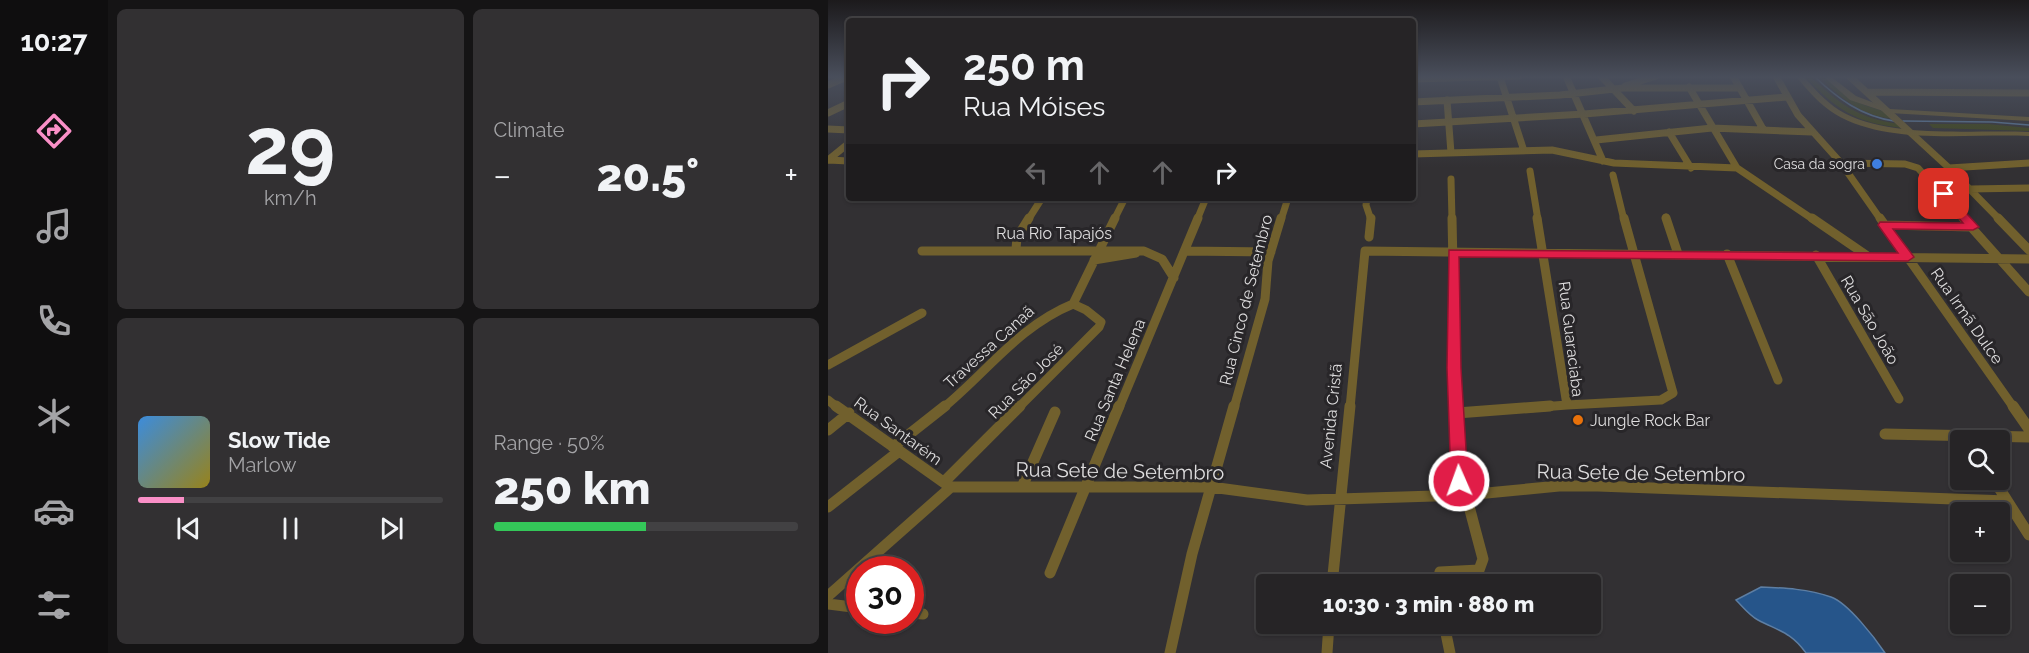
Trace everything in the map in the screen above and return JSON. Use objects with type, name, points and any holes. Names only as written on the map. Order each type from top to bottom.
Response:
[{"type":"street","points":[[828,113],[842,106]]},
{"type":"street","points":[[1448,106],[1451,153]]},
{"type":"street","points":[[1511,106],[1524,151]]},
{"type":"street","points":[[1581,106],[1603,161]]},
{"type":"street","points":[[1630,106],[1634,111]]},
{"type":"street","points":[[1416,123],[1684,106]]},
{"type":"street","points":[[1701,106],[1737,168],[1867,256]]},
{"type":"street","points":[[1751,106],[1763,129]]},
{"type":"street","name":"Rua Irmã Dulce","points":[[1794,106],[1812,132],[1841,163],[2029,429]]},
{"type":"street","points":[[1830,106],[1842,115],[1864,124],[1908,129],[2029,134]]},
{"type":"street","points":[[1875,106],[1892,113],[2029,119]]},
{"type":"street","points":[[1884,106],[1949,168],[2029,250]]},
{"type":"street","points":[[1596,140],[1712,128],[1812,132]]},
{"type":"street","points":[[828,129],[846,130]]},
{"type":"street","points":[[1669,132],[1691,168]]},
{"type":"street","points":[[828,160],[846,145]]},
{"type":"street","points":[[1416,154],[1558,151],[1603,161],[1691,168],[1737,168]]},
{"type":"street","points":[[828,160],[846,160]]},
{"type":"street","points":[[1841,163],[1914,166],[1921,170],[2029,292]]},
{"type":"street","points":[[1949,168],[2029,163]]},
{"type":"street","name":"Rua Guaraciaba","points":[[1457,413],[1567,405],[1530,171]]},
{"type":"street","points":[[1567,405],[1661,400],[1673,393],[1613,175]]},
{"type":"street","points":[[1440,574],[1440,572],[1479,570],[1483,559],[1463,495],[1457,413],[1451,179]]},
{"type":"street","points":[[1970,189],[2029,188]]},
{"type":"street","points":[[1016,249],[1017,237],[1040,201]]},
{"type":"street","points":[[1073,304],[1123,201]]},
{"type":"street","name":"Rua Santa Helena","points":[[1050,573],[1205,201]]},
{"type":"street","name":"Rua Cinco de Setembro","points":[[1170,653],[1192,554],[1265,299],[1265,283],[1271,252],[1287,201]]},
{"type":"street","points":[[1367,201],[1371,217],[1369,237]]},
{"type":"street","points":[[1666,217],[1678,254]]},
{"type":"street","points":[[1884,225],[1973,227]]},
{"type":"street","points":[[1094,260],[1124,256],[1144,250],[1162,259],[1174,278]]},
{"type":"street","name":"Rua Rio Tapajós","points":[[922,251],[1144,250]]},
{"type":"street","points":[[1185,251],[1271,252]]},
{"type":"street","name":"Avenida Cristã","points":[[1333,574],[1365,251],[1453,253]]},
{"type":"street","points":[[1453,253],[1544,252],[2029,259]]},
{"type":"street","points":[[1727,254],[1778,380]]},
{"type":"street","name":"Rua São João","points":[[1816,255],[1899,399]]},
{"type":"street","name":"Travessa Canaã","points":[[895,449],[948,405],[1033,324],[1052,312],[1073,304]]},
{"type":"street","name":"Rua São José","points":[[947,484],[1100,327],[1101,322],[1097,317],[1073,304]]},
{"type":"street","points":[[828,365],[922,313]]},
{"type":"street","name":"Rua Santarém","points":[[828,400],[947,484]]},
{"type":"street","points":[[1022,487],[1055,412]]},
{"type":"street","points":[[828,430],[849,413]]},
{"type":"street","points":[[1885,434],[1950,437]]},
{"type":"street","points":[[2010,437],[2029,437]]},
{"type":"street","points":[[828,507],[895,449]]},
{"type":"street","points":[[828,596],[947,484]]},
{"type":"street","name":"Rua Sete de Setembro","points":[[947,484],[1022,487],[1211,487],[1273,497],[1340,499],[1463,495],[1559,486],[2007,501]]},
{"type":"street","points":[[2001,490],[2029,535]]},
{"type":"street","points":[[828,604],[846,606]]},
{"type":"street","points":[[1327,653],[1328,634]]},
{"type":"street","points":[[1446,634],[1450,653]]},
{"type":"green space","points":[[1838,106],[1847,106],[1860,114],[1899,124],[1902,128],[1871,122]]},
{"type":"green space","points":[[1856,106],[1868,106],[1895,119],[1872,114]]},
{"type":"green space","points":[[1929,124],[1988,124],[2029,128],[2029,131],[1933,128]]},
{"type":"water","points":[[1761,587],[1788,588],[1831,597],[1845,606],[1861,622],[1885,653],[1806,653],[1790,636],[1749,614],[1736,600]]},
{"type":"waterway","points":[[1853,106],[1882,119],[1894,121]]},
{"type":"waterway","points":[[1903,121],[1992,122],[2029,125]]},
{"type":"place","name":"Casa da sogra","points":[[1877,164]]},
{"type":"place","name":"Jungle Rock Bar","points":[[1578,420]]},
{"type":"route","points":[[1459,481],[1454,368],[1453,253],[1908,257],[1884,225],[1973,227],[1944,194]]}]
